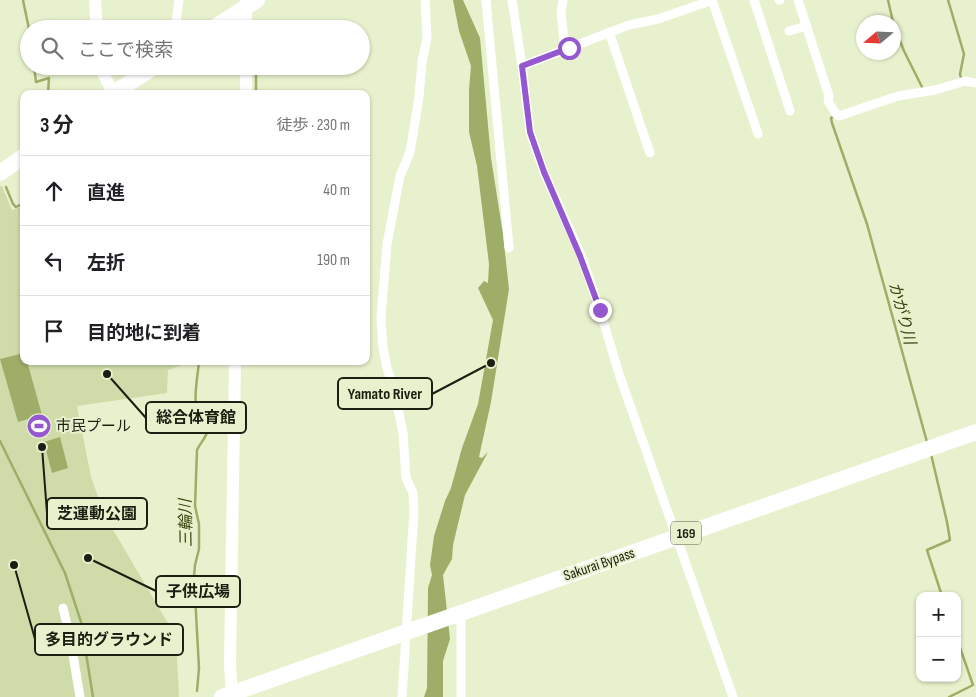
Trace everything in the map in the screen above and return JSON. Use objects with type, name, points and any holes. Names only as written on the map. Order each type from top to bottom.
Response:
[{"type":"highway","points":[[224,20],[249,2]]},
{"type":"highway","points":[[118,90],[142,75]]},
{"type":"highway","points":[[3,169],[20,158]]},
{"type":"highway","name":"Sakurai Bypass","points":[[228,696],[976,432]]},
{"type":"street","points":[[95,0],[96,20]]},
{"type":"street","points":[[176,20],[179,0]]},
{"type":"street","points":[[402,697],[412,630],[414,512],[412,493],[406,478],[403,433],[383,348],[381,318],[388,244],[400,176],[410,152],[420,97],[422,62],[428,38],[425,0]]},
{"type":"street","points":[[486,0],[509,248]]},
{"type":"street","points":[[512,0],[530,132],[544,172],[580,256],[600,310],[618,374],[733,697]]},
{"type":"street","points":[[563,0],[561,13],[565,49]]},
{"type":"street","points":[[522,66],[629,25],[658,18],[713,0],[758,134]]},
{"type":"street","points":[[754,0],[790,111]]},
{"type":"street","points":[[798,0],[829,96],[828,101],[839,116],[898,96],[936,90],[965,81],[976,83]]},
{"type":"street","points":[[247,20],[249,2]]},
{"type":"street","points":[[789,31],[807,26]]},
{"type":"street","points":[[609,32],[650,153]]},
{"type":"street","points":[[104,75],[112,90]]},
{"type":"street","points":[[246,75],[246,90]]},
{"type":"street","points":[[228,696],[235,365]]},
{"type":"street","points":[[63,608],[80,697]]},
{"type":"street","points":[[456,615],[460,697]]},
{"type":"shaded area","points":[[453,0],[463,0],[480,38],[491,158],[503,234],[509,289],[491,402],[479,457],[482,458],[488,452],[465,495],[453,545],[452,559],[443,575],[450,639],[443,661],[443,697],[424,697],[427,688],[428,588],[432,575],[430,565],[434,536],[478,404],[493,320],[478,288],[484,281],[488,283],[489,264],[477,166],[469,132],[471,66],[459,31]]},
{"type":"shaded area","points":[[2,186],[12,210],[20,207],[20,365],[182,365],[168,370],[167,393],[77,406],[91,477],[105,516],[176,637],[179,697],[0,697],[0,187]]},
{"type":"shaded area","points":[[20,354],[20,365],[28,365],[42,415],[18,422],[0,359]]},
{"type":"shaded area","points":[[60,437],[68,468],[52,473],[44,442]]},
{"type":"waterway","points":[[23,0],[27,20]]},
{"type":"waterway","points":[[888,0],[891,15]]},
{"type":"waterway","points":[[948,0],[964,54],[961,78]]},
{"type":"waterway","points":[[901,44],[923,89]]},
{"type":"waterway","points":[[35,75],[36,82],[49,78],[48,90]]},
{"type":"waterway","name":"三輪川","points":[[256,75],[256,90]]},
{"type":"waterway","name":"かがり川","points":[[834,116],[831,118],[832,123],[867,224],[927,442]]},
{"type":"waterway","points":[[6,187],[13,204],[16,207],[20,205]]},
{"type":"waterway","name":"三輪川","points":[[197,691],[199,668],[194,577],[199,549],[199,524],[195,506],[197,450],[208,429],[207,422],[198,412],[196,405],[199,365]]},
{"type":"waterway","points":[[0,441],[65,573],[81,622],[93,697]]},
{"type":"waterway","name":"かがり川","points":[[931,454],[950,540],[927,550],[941,592]]},
{"type":"waterway","name":"かがり川","points":[[949,697],[973,685],[961,650]]},
{"type":"place","name":"Yamato River","points":[[491,363]]},
{"type":"place","name":"総合体育館","points":[[107,374]]},
{"type":"place","name":"市民プール","points":[[39,426]]},
{"type":"place","name":"芝運動公園","points":[[42,447]]},
{"type":"place","name":"子供広場","points":[[88,558]]},
{"type":"place","name":"多目的グラウンド","points":[[14,565]]},
{"type":"route","points":[[569,48],[522,66],[530,132],[538,157],[566,219],[600,310]]}]
